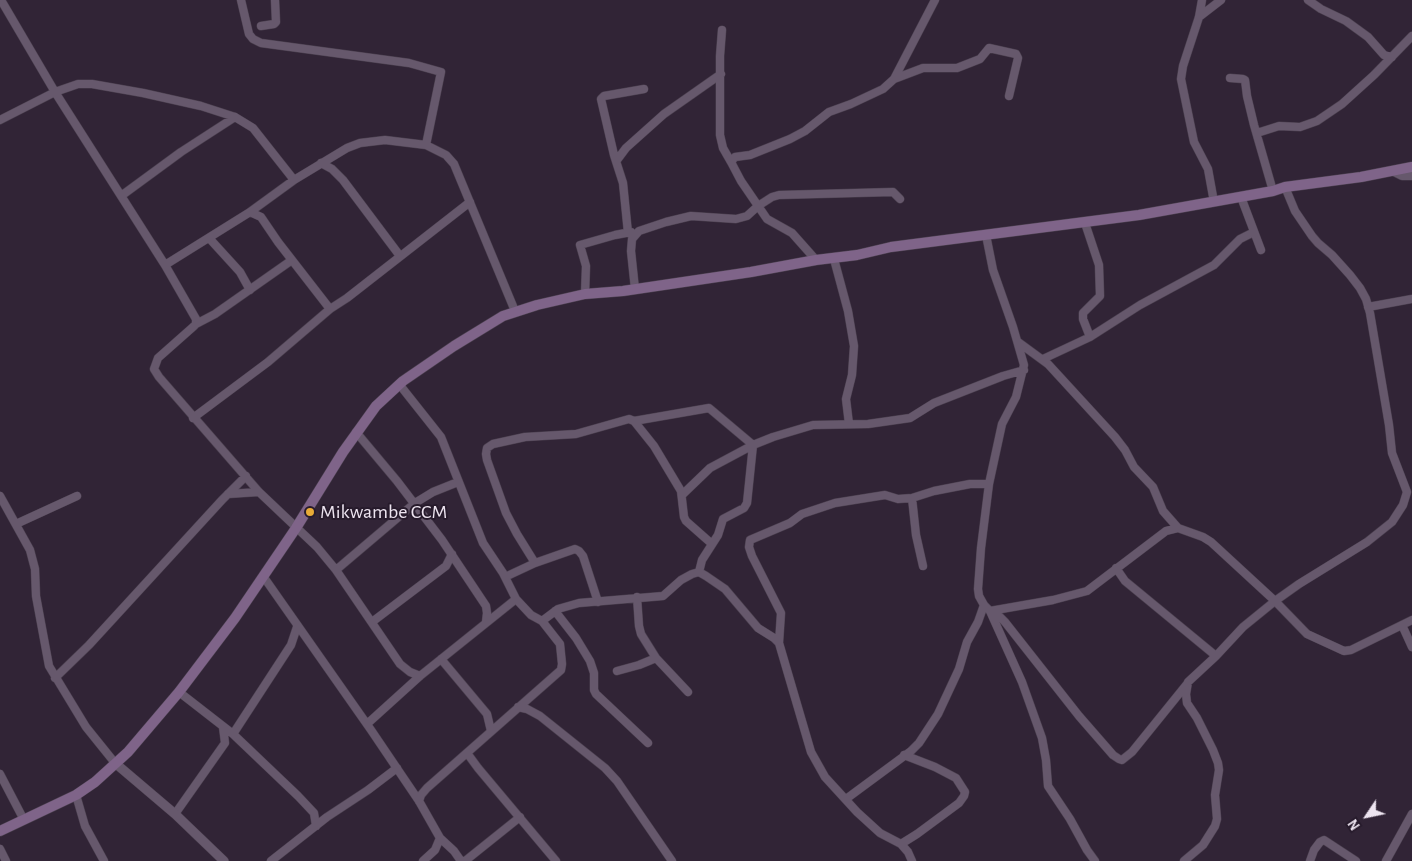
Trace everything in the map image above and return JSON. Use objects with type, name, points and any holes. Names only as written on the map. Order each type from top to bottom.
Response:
[{"type":"main road","points":[[0,830],[76,795],[95,782],[128,752],[179,692],[236,618],[296,528],[356,432],[376,406],[399,384],[478,330],[515,311],[585,294],[635,289],[751,272],[816,260],[834,259],[891,247],[1085,222],[1214,202],[1273,192],[1285,187],[1361,177],[1412,167]]},
{"type":"street","points":[[1,0],[55,92],[165,264],[191,309],[196,324]]},
{"type":"street","points":[[241,0],[249,34],[253,39],[261,43],[409,63],[441,72],[426,145]]},
{"type":"street","points":[[261,26],[276,22],[275,0]]},
{"type":"street","points":[[731,162],[735,157],[750,155],[790,139],[805,131],[826,114],[883,89],[894,79],[935,0]]},
{"type":"street","points":[[1202,0],[1181,79],[1194,142],[1208,169],[1214,202]]},
{"type":"street","points":[[1199,17],[1221,0]]},
{"type":"street","points":[[1308,0],[1321,9],[1346,21],[1368,37],[1384,55],[1392,57]]},
{"type":"street","points":[[722,30],[720,134],[723,148],[741,182],[767,219],[792,233],[816,260]]},
{"type":"street","points":[[1257,133],[1279,126],[1300,127],[1317,121],[1342,104],[1412,36]]},
{"type":"street","points":[[894,79],[922,68],[957,68],[980,59],[989,48],[1017,56],[1018,60],[1009,96]]},
{"type":"street","points":[[616,160],[626,148],[664,114],[720,74]]},
{"type":"street","points":[[1230,78],[1243,78],[1245,80],[1247,96],[1273,192]]},
{"type":"street","points":[[0,120],[55,92],[78,84],[92,84],[143,93],[202,106],[236,117],[253,128],[294,180]]},
{"type":"street","points":[[628,233],[623,183],[601,99],[604,96],[644,89]]},
{"type":"street","points":[[121,196],[181,152],[236,117]]},
{"type":"street","points":[[165,264],[250,212],[294,180],[347,148],[360,143],[385,140],[426,145],[446,154],[454,164],[515,311]]},
{"type":"street","points":[[322,164],[332,169],[343,180],[400,256]]},
{"type":"street","points":[[1390,170],[1402,176],[1412,176]]},
{"type":"street","points":[[986,235],[996,278],[1024,362],[1024,370],[1016,397],[1002,424],[989,484],[978,589],[984,605],[1005,622],[1080,716],[1114,755],[1122,760],[1132,752],[1188,682],[1243,627],[1298,584],[1367,542],[1388,525],[1410,495],[1392,452],[1390,425],[1368,308],[1363,294],[1332,255],[1312,236],[1295,210],[1285,187]]},
{"type":"street","points":[[585,294],[586,266],[580,245],[615,235],[639,231],[689,216],[736,219],[747,216],[758,206],[779,195],[893,192],[900,199]]},
{"type":"street","points":[[1241,197],[1261,250]]},
{"type":"street","points":[[194,418],[268,362],[330,309],[347,298],[470,202]]},
{"type":"street","points":[[261,204],[261,217]]},
{"type":"street","points":[[250,212],[261,217],[330,309]]},
{"type":"street","points":[[1085,222],[1099,265],[1100,296],[1082,316],[1090,337]]},
{"type":"street","points":[[635,289],[631,246],[632,239],[639,231]]},
{"type":"street","points":[[1043,359],[1090,337],[1140,305],[1214,265],[1239,240],[1254,232]]},
{"type":"street","points":[[209,238],[240,272],[250,290]]},
{"type":"street","points":[[834,259],[848,311],[854,346],[852,375],[846,398],[849,424]]},
{"type":"street","points":[[292,260],[215,314],[196,324],[158,358],[154,369],[170,391],[259,492],[317,547],[336,570],[400,664],[410,672],[420,676]]},
{"type":"street","points":[[1368,308],[1412,299]]},
{"type":"street","points":[[1018,342],[1043,359],[1115,437],[1134,466],[1153,488],[1163,511],[1178,528],[1211,542],[1275,601],[1306,634],[1344,651],[1351,650],[1412,620]]},
{"type":"street","points":[[682,494],[707,470],[753,445],[773,437],[813,425],[868,424],[912,417],[934,403],[1003,376],[1024,370]]},
{"type":"street","points":[[399,384],[441,437],[483,543],[505,577],[516,599],[531,615],[542,621],[560,644],[562,664],[561,670],[427,788],[420,796],[419,801]]},
{"type":"street","points":[[535,563],[506,513],[486,454],[486,448],[493,444],[525,437],[576,434],[629,419],[634,421],[709,408],[753,445]]},
{"type":"street","points":[[634,421],[654,446],[682,494],[686,521],[712,544]]},
{"type":"street","points":[[356,432],[415,504],[452,554],[486,606],[486,622]]},
{"type":"street","points":[[699,572],[702,560],[718,535],[723,519],[744,508],[747,503],[753,445]]},
{"type":"street","points":[[55,678],[89,645],[246,476]]},
{"type":"street","points":[[336,570],[415,504],[433,492],[458,482]]},
{"type":"street","points":[[912,861],[908,852],[901,844],[880,833],[825,777],[811,752],[779,644],[781,613],[752,556],[749,546],[750,540],[790,524],[802,514],[835,503],[885,495],[898,499],[912,498],[934,491],[970,484],[989,484]]},
{"type":"street","points":[[228,494],[259,492]]},
{"type":"street","points":[[0,496],[30,550],[44,642],[49,666],[55,678],[86,727],[115,764],[175,814],[224,861]]},
{"type":"street","points":[[16,524],[76,496]]},
{"type":"street","points":[[912,498],[916,535],[923,566]]},
{"type":"street","points":[[990,611],[1053,600],[1083,592],[1096,585],[1166,531],[1178,528]]},
{"type":"street","points":[[505,577],[535,563],[575,549],[579,551],[585,561],[598,602]]},
{"type":"street","points":[[372,622],[446,566],[452,554]]},
{"type":"street","points":[[1116,568],[1125,581],[1216,656]]},
{"type":"street","points":[[542,621],[555,611],[579,603],[662,596],[681,580],[699,572],[725,589],[753,623],[779,644]]},
{"type":"street","points":[[263,576],[297,627],[367,724],[419,801],[440,838],[463,861],[520,817]]},
{"type":"street","points":[[637,598],[641,634],[656,658],[688,692]]},
{"type":"street","points":[[367,724],[420,676],[516,599]]},
{"type":"street","points":[[846,799],[919,743],[938,714],[984,605]]},
{"type":"street","points":[[486,606],[499,613]]},
{"type":"street","points":[[555,611],[576,638],[590,661],[594,673],[594,690],[596,694],[648,743]]},
{"type":"street","points":[[990,611],[1022,682],[1042,738],[1048,786],[1070,819],[1086,850],[1095,861]]},
{"type":"street","points":[[1402,625],[1412,647]]},
{"type":"street","points":[[232,734],[291,645],[297,627]]},
{"type":"street","points":[[617,671],[656,658]]},
{"type":"street","points":[[441,659],[489,718],[491,731]]},
{"type":"street","points":[[1184,861],[1203,845],[1215,826],[1215,794],[1219,770],[1213,750],[1197,718],[1187,704],[1188,682]]},
{"type":"street","points":[[179,692],[232,734],[314,813],[328,817]]},
{"type":"street","points":[[1172,701],[1187,704]]},
{"type":"street","points":[[518,707],[527,709],[540,716],[605,768],[617,781],[672,861]]},
{"type":"street","points":[[489,718],[503,720]]},
{"type":"street","points":[[175,814],[225,743],[223,727]]},
{"type":"street","points":[[468,753],[478,768],[556,861]]},
{"type":"street","points":[[901,844],[959,803],[965,792],[956,778],[935,767],[904,755]]},
{"type":"street","points":[[271,861],[396,768]]},
{"type":"street","points":[[0,774],[24,820]]},
{"type":"street","points":[[76,795],[85,826],[104,861]]},
{"type":"street","points":[[314,813],[316,826]]},
{"type":"street","points":[[1386,861],[1412,814]]},
{"type":"street","points":[[422,861],[435,850],[440,838]]},
{"type":"street","points":[[1310,861],[1314,850],[1324,840],[1356,861]]},
{"type":"street","points":[[0,849],[6,861]]},
{"type":"place","name":"Mikwambe CCM","points":[[310,512]]}]
